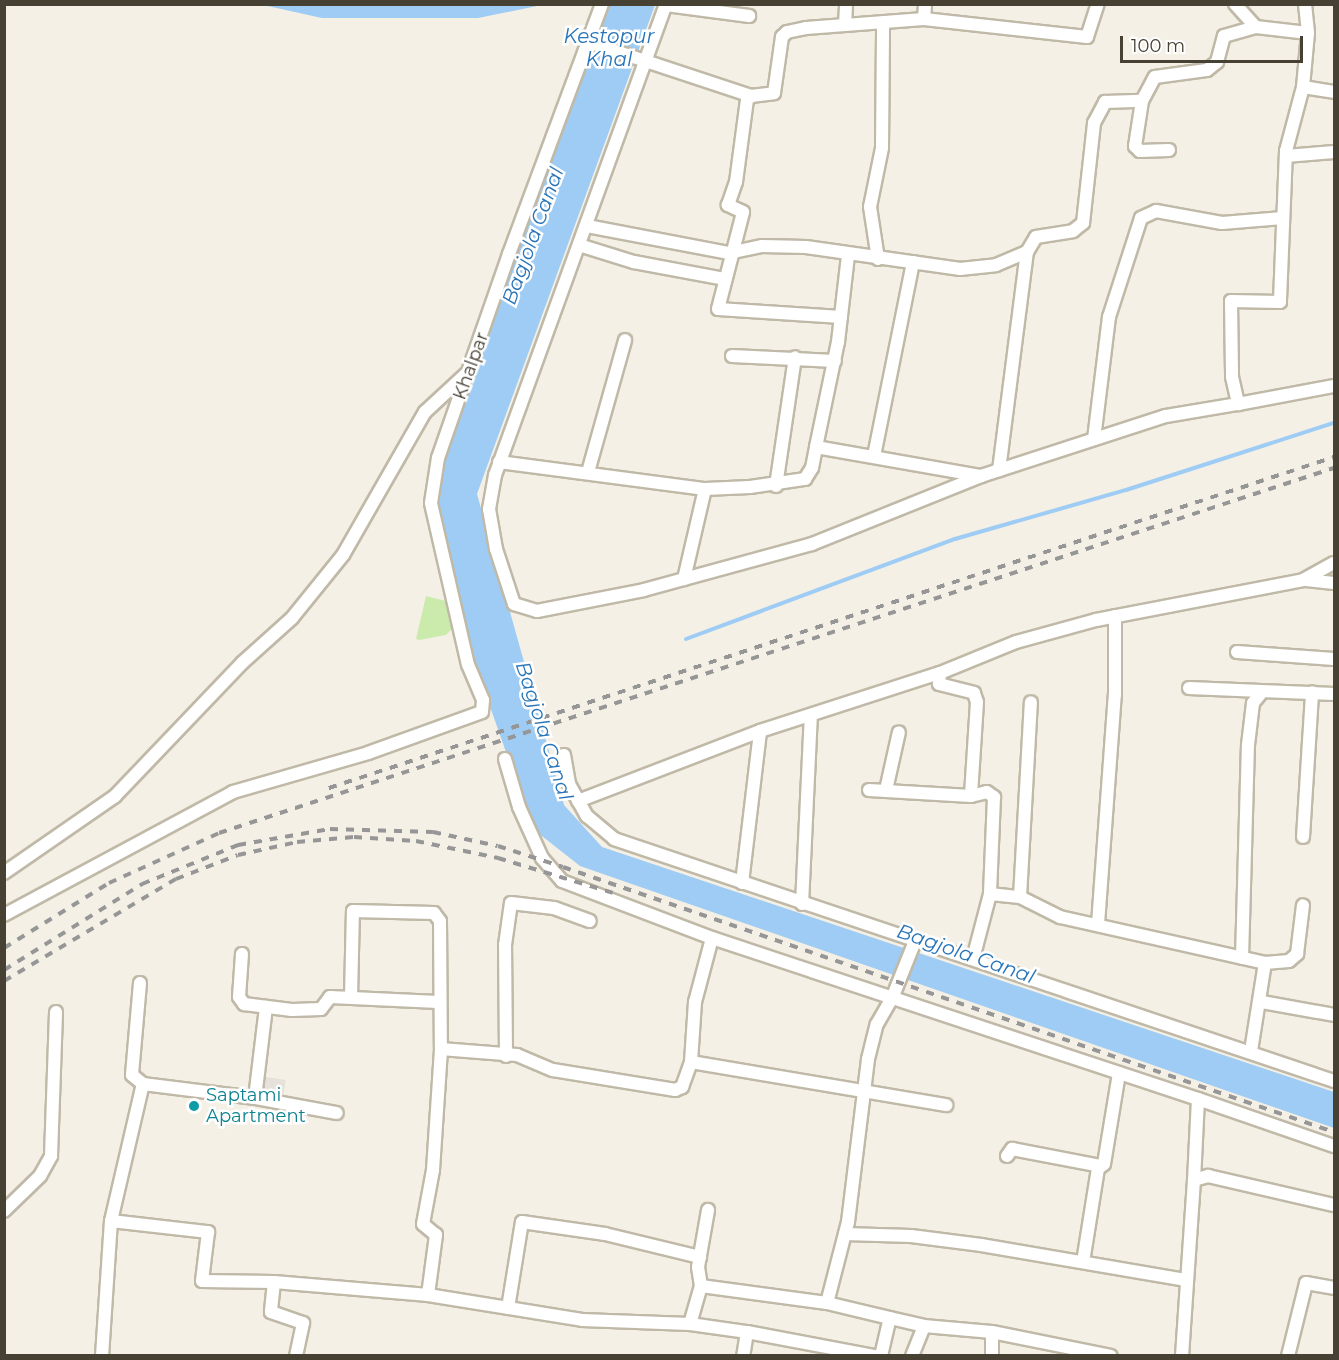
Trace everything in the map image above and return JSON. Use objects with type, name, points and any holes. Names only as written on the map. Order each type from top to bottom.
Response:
[{"type":"street","name":"Khalpar","points":[[4,915],[233,792],[470,718],[482,712],[483,700],[468,665],[431,503],[438,458],[471,369],[508,254],[602,4]]},
{"type":"street","points":[[845,25],[846,4]]},
{"type":"street","points":[[924,19],[925,4]]},
{"type":"street","points":[[588,42],[644,63],[751,96],[774,93],[782,37],[787,32],[924,19],[1087,37],[1098,4]]},
{"type":"street","points":[[1235,4],[1256,27]]},
{"type":"street","points":[[1238,404],[1232,377],[1231,301],[1280,302],[1286,156],[1303,87],[1308,33],[1305,4]]},
{"type":"street","points":[[749,16],[713,9],[666,5],[499,462],[489,509],[509,595],[521,610],[537,611],[684,579],[812,544],[981,476],[1166,416],[1335,386]]},
{"type":"street","points":[[878,259],[870,207],[882,148],[884,22]]},
{"type":"street","points":[[1169,150],[1140,151],[1135,146],[1142,101],[1155,77],[1207,70],[1217,62],[1224,36],[1256,27],[1308,33]]},
{"type":"street","points":[[1303,87],[1335,92]]},
{"type":"street","points":[[751,96],[736,182],[728,205],[743,212],[729,253],[718,309],[841,317]]},
{"type":"street","points":[[999,470],[1027,252],[1036,237],[1073,231],[1083,223],[1094,123],[1099,108],[1113,100],[1142,101]]},
{"type":"street","points":[[1286,156],[1335,152]]},
{"type":"street","points":[[1094,439],[1109,317],[1141,218],[1156,211],[1222,224],[1283,218]]},
{"type":"street","points":[[587,226],[729,253],[762,246],[795,247],[980,270],[1027,252]]},
{"type":"street","points":[[579,245],[634,262],[725,279]]},
{"type":"street","points":[[499,462],[705,489],[776,486],[809,475],[835,361],[848,255]]},
{"type":"street","points":[[874,456],[913,262]]},
{"type":"street","points":[[588,472],[625,340]]},
{"type":"street","points":[[732,356],[795,357],[835,361]]},
{"type":"street","points":[[776,486],[795,357]]},
{"type":"street","points":[[4,873],[115,796],[242,663],[292,618],[343,555],[425,412],[471,369]]},
{"type":"street","points":[[816,447],[981,476]]},
{"type":"street","points":[[684,579],[705,489]]},
{"type":"street","points":[[1303,580],[1335,563]]},
{"type":"street","points":[[578,801],[760,731],[940,673],[1016,642],[1115,616],[1303,580],[1335,583]]},
{"type":"street","points":[[1098,924],[1115,695],[1115,616]]},
{"type":"street","points":[[1237,652],[1335,658]]},
{"type":"street","points":[[940,673],[939,684],[974,693],[977,702],[971,796]]},
{"type":"street","points":[[1189,688],[1261,693],[1335,694]]},
{"type":"street","points":[[1303,837],[1312,692]]},
{"type":"street","points":[[1242,958],[1248,745],[1253,704],[1261,693]]},
{"type":"street","points":[[1020,897],[1031,702]]},
{"type":"street","points":[[802,904],[812,715]]},
{"type":"street","points":[[742,884],[760,731]]},
{"type":"street","points":[[886,790],[899,732]]},
{"type":"street","points":[[564,755],[569,784],[586,816],[614,839],[914,943],[973,959],[1120,1012],[1251,1051],[1335,1081]]},
{"type":"street","points":[[505,759],[519,807],[542,858],[562,881],[712,938],[893,996],[1335,1146]]},
{"type":"street","points":[[869,790],[971,796],[987,792],[994,797],[990,894],[973,959]]},
{"type":"street","points":[[990,894],[1020,897],[1060,917],[1265,963],[1289,961],[1297,954],[1303,905]]},
{"type":"street","points":[[506,1056],[506,945],[511,903],[554,908],[590,921]]},
{"type":"street","points":[[351,996],[353,911],[434,913],[440,921],[438,1002],[441,1049],[433,1170],[423,1224],[436,1235],[428,1294]]},
{"type":"street","points":[[441,1049],[506,1056],[517,1055],[553,1070],[675,1090],[682,1087],[691,1062],[695,1036],[695,1002],[712,938]]},
{"type":"street","points":[[827,1303],[845,1234],[864,1090],[877,1024],[893,996],[914,943]]},
{"type":"street","points":[[242,954],[240,998],[244,1004],[321,1009],[330,997],[351,996],[438,1002]]},
{"type":"street","points":[[1251,1051],[1262,1002],[1265,963]]},
{"type":"street","points":[[140,983],[132,1076],[143,1084],[255,1098],[337,1113]]},
{"type":"street","points":[[1262,1002],[1335,1015]]},
{"type":"street","points":[[255,1098],[266,1007]]},
{"type":"street","points":[[4,1211],[40,1176],[51,1156],[56,1012]]},
{"type":"street","points":[[691,1062],[946,1105]]},
{"type":"street","points":[[1083,1262],[1119,1073]]},
{"type":"street","points":[[102,1356],[111,1221],[143,1084]]},
{"type":"street","points":[[1182,1356],[1198,1099]]},
{"type":"street","points":[[1007,1156],[1012,1149],[1101,1166]]},
{"type":"street","points":[[1194,1180],[1208,1176],[1335,1205]]},
{"type":"street","points":[[690,1324],[701,1286],[700,1257],[708,1210]]},
{"type":"street","points":[[111,1221],[208,1232],[202,1281],[274,1282],[428,1294],[582,1320],[690,1324],[747,1332],[873,1356]]},
{"type":"street","points":[[508,1308],[522,1222],[605,1234],[700,1257]]},
{"type":"street","points":[[845,1234],[911,1236],[1185,1280]]},
{"type":"street","points":[[274,1282],[271,1312],[303,1323],[296,1356]]},
{"type":"street","points":[[1288,1356],[1306,1283],[1335,1288]]},
{"type":"street","points":[[701,1286],[827,1303],[924,1326],[992,1332],[1111,1356]]},
{"type":"street","points":[[881,1356],[890,1318]]},
{"type":"street","points":[[912,1356],[924,1326]]},
{"type":"street","points":[[743,1356],[747,1332]]},
{"type":"street","points":[[992,1332],[992,1356]]},
{"type":"shaded area","points":[[260,1076],[286,1080],[283,1100],[257,1096]]},
{"type":"green space","points":[[426,596],[446,601],[452,629],[446,635],[419,640],[416,639]]},
{"type":"water","points":[[263,5],[542,5],[478,18],[322,18]]},
{"type":"water","name":"Kestopur Khal","points":[[596,5],[655,5],[477,494],[564,805],[602,847],[1334,1092],[1334,1128],[580,866],[533,829],[435,550],[429,477]]},
{"type":"waterway","points":[[686,639],[955,539],[1126,490],[1334,423]]},
{"type":"railway","points":[[329,788],[1334,457]]},
{"type":"railway","points":[[4,948],[109,883],[219,833],[1334,468]]},
{"type":"railway","points":[[4,970],[142,884],[238,845],[330,829],[433,832],[498,846],[563,867],[1334,1132]]},
{"type":"railway","points":[[4,981],[176,879],[238,855],[297,842],[354,837],[416,841],[498,858],[613,893]]},
{"type":"place","name":"Saptami Apartment","points":[[194,1106]]},
{"type":"water label","name":"Bagjola Canal","points":[[533,236]]},
{"type":"water label","name":"Bagjola Canal","points":[[544,731]]},
{"type":"water label","name":"Bagjola Canal","points":[[966,954]]}]
